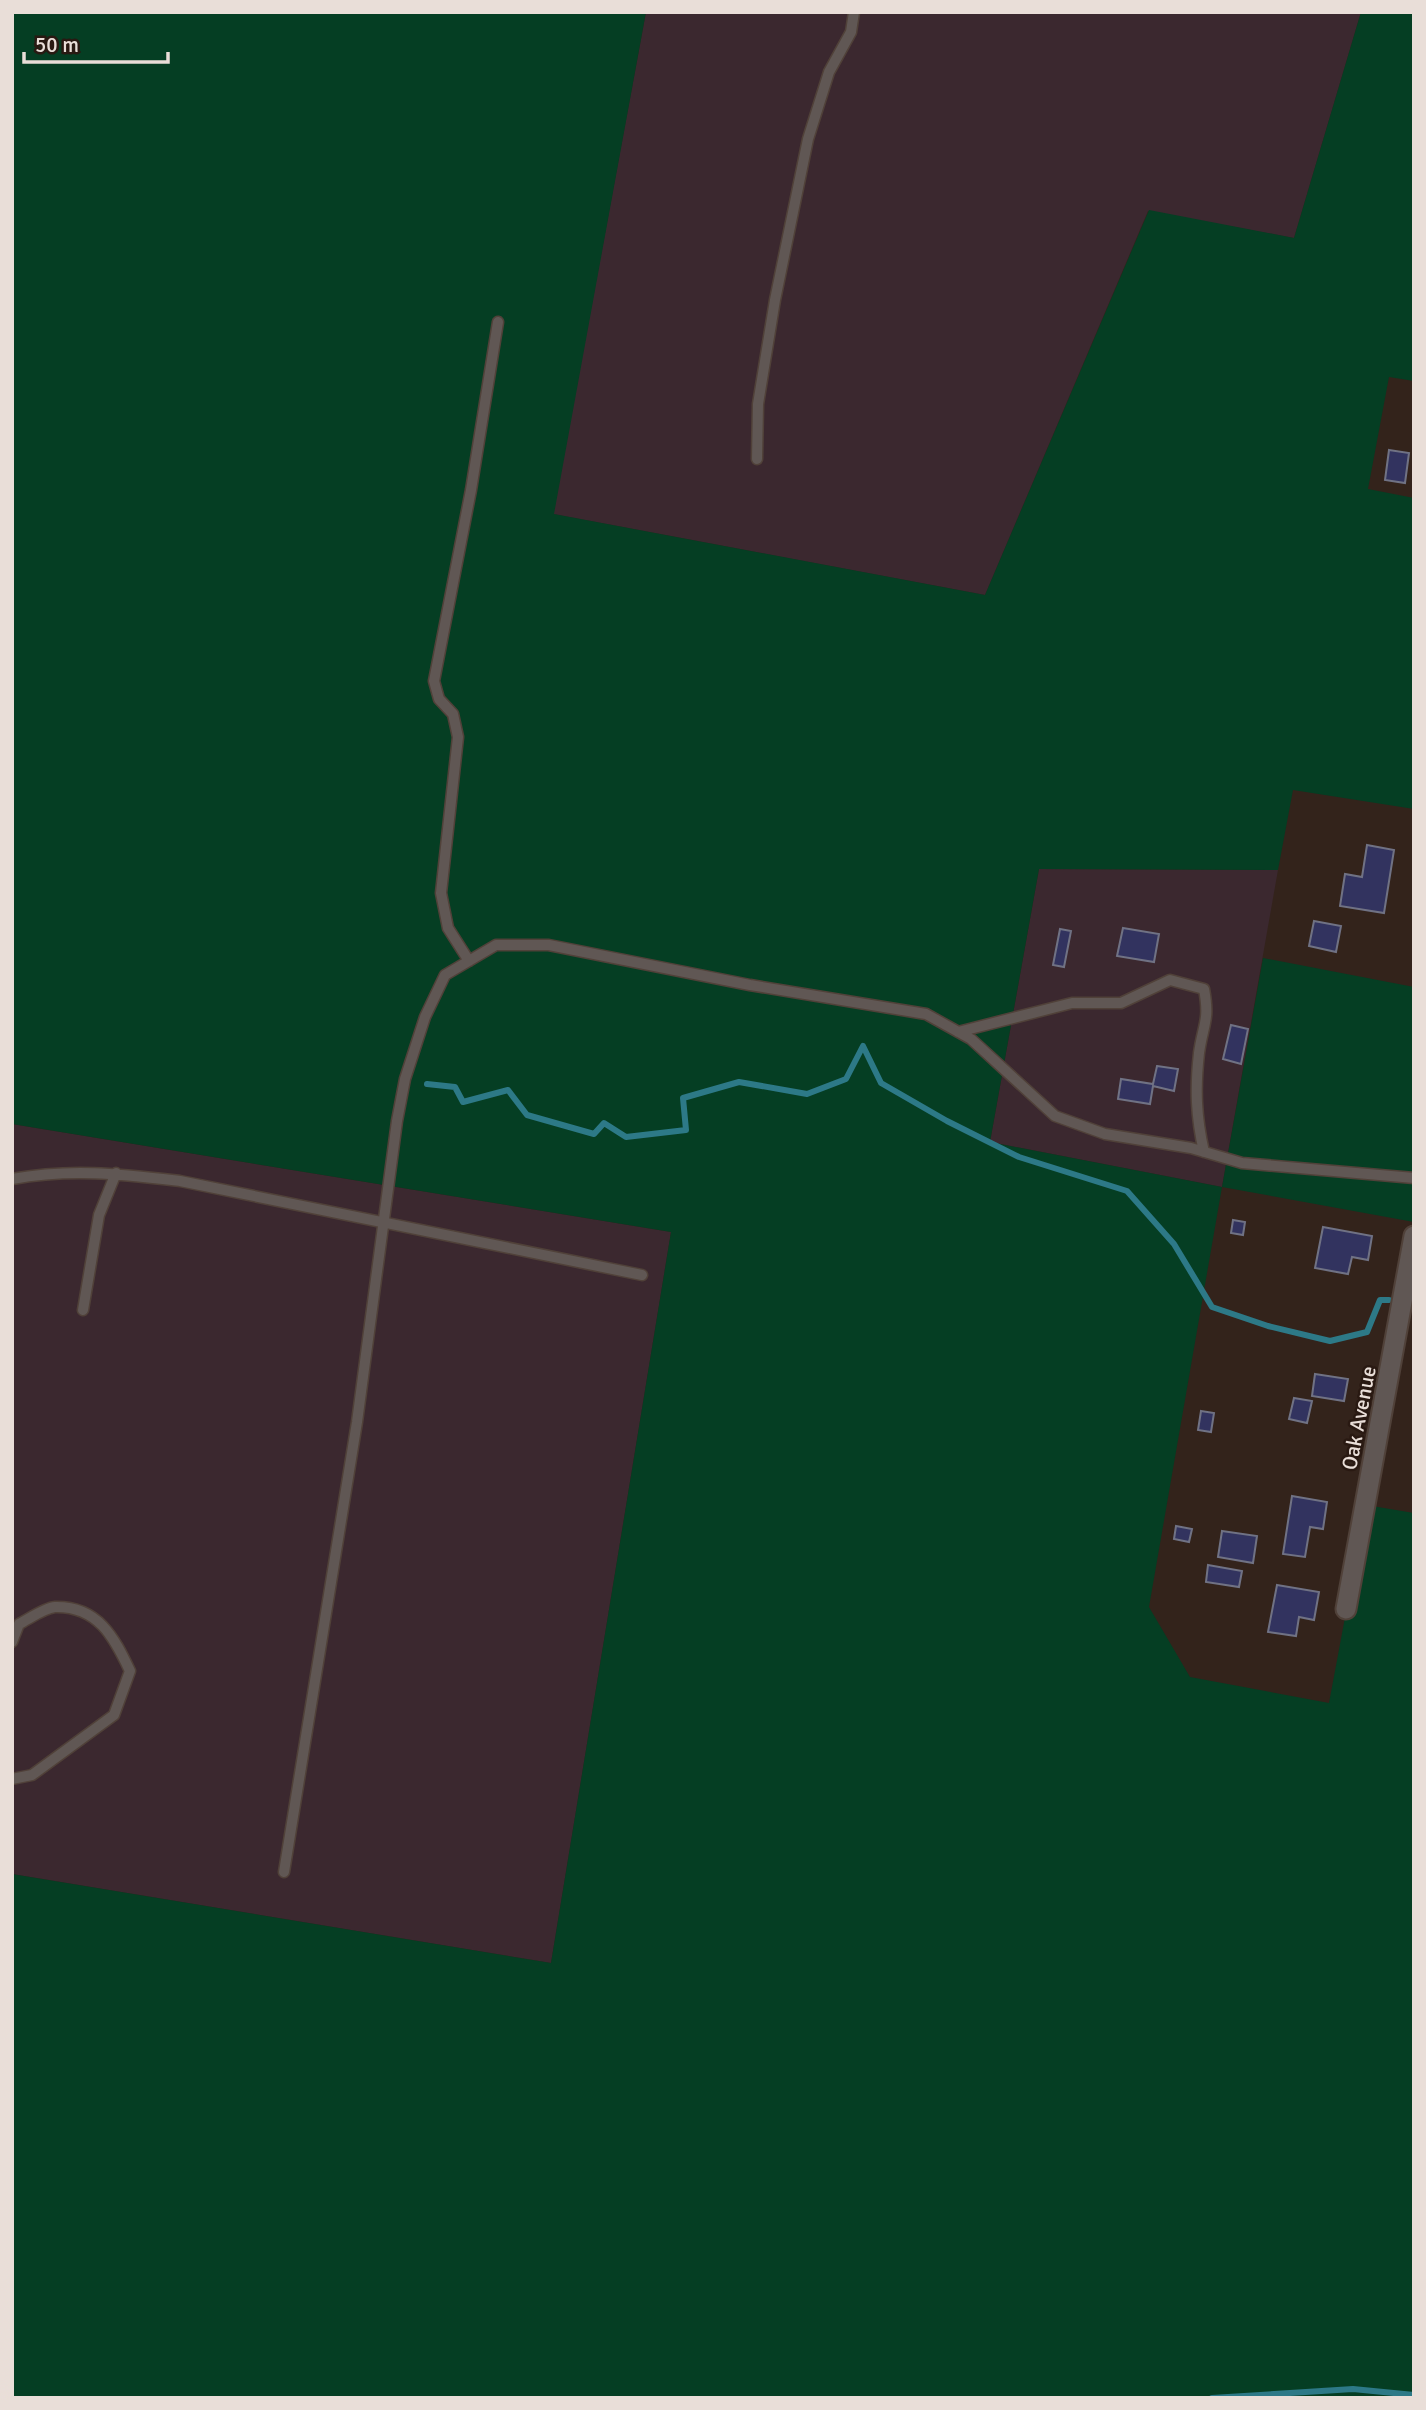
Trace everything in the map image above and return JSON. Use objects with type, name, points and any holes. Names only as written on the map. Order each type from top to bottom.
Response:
[{"type":"street","name":"Oak Avenue","points":[[1346,1609],[1404,1350],[1414,1236]]},
{"type":"lane","points":[[757,459],[758,404],[775,300],[808,139],[828,72],[851,32],[855,12]]},
{"type":"lane","points":[[470,961],[448,928],[441,893],[458,737],[453,715],[439,699],[434,681],[498,322]]},
{"type":"lane","points":[[284,1872],[405,1079],[421,1029],[445,975],[496,945],[549,944],[750,985],[926,1014],[971,1039],[1055,1116],[1105,1134],[1204,1152],[1242,1163],[1414,1178]]},
{"type":"lane","points":[[958,1032],[1072,1003],[1121,1003],[1170,980],[1204,989],[1209,1014],[1199,1051],[1195,1113],[1204,1152]]},
{"type":"lane","points":[[12,1179],[54,1171],[116,1173],[180,1181],[642,1275]]},
{"type":"lane","points":[[83,1310],[99,1215],[116,1173]]},
{"type":"lane","points":[[12,1642],[19,1623],[53,1607],[86,1613],[113,1636],[130,1671],[114,1715],[32,1775],[12,1779]]},
{"type":"shaded area","points":[[646,12],[1361,12],[1294,238],[1148,211],[985,595],[553,514]]},
{"type":"shaded area","points":[[1039,869],[1278,870],[1222,1187],[990,1142]]},
{"type":"shaded area","points":[[12,1124],[671,1232],[551,1963],[12,1874]]},
{"type":"green space","points":[[12,12],[646,12],[554,514],[985,595],[1149,210],[1294,238],[1361,12],[1414,12],[1414,381],[1389,377],[1368,489],[1414,498],[1414,809],[1293,790],[1278,870],[1039,869],[990,1142],[1222,1187],[1149,1607],[1190,1677],[1329,1703],[1366,1505],[1414,1513],[1414,2398],[12,2398],[12,1874],[551,1963],[671,1232],[12,1124]]},
{"type":"green space","points":[[1263,958],[1414,987],[1414,1222],[1222,1187]]},
{"type":"building","points":[[1389,450],[1409,453],[1405,483],[1385,480]]},
{"type":"building","points":[[1367,845],[1394,850],[1384,913],[1340,906],[1345,874],[1362,877]]},
{"type":"building","points":[[1314,921],[1341,926],[1336,952],[1309,946]]},
{"type":"building","points":[[1123,928],[1159,934],[1154,962],[1117,956]]},
{"type":"building","points":[[1060,929],[1071,931],[1064,967],[1053,965]]},
{"type":"building","points":[[1231,1025],[1248,1029],[1241,1064],[1223,1059]]},
{"type":"building","points":[[1157,1066],[1178,1069],[1174,1091],[1153,1086],[1150,1104],[1118,1099],[1121,1079],[1153,1084]]},
{"type":"building","points":[[1233,1220],[1245,1222],[1243,1235],[1231,1233]]},
{"type":"building","points":[[1323,1227],[1372,1236],[1368,1260],[1352,1257],[1348,1274],[1315,1268]]},
{"type":"building","points":[[1315,1374],[1348,1379],[1344,1401],[1312,1396]]},
{"type":"building","points":[[1294,1398],[1312,1401],[1307,1423],[1289,1419]]},
{"type":"building","points":[[1201,1411],[1214,1413],[1211,1432],[1198,1430]]},
{"type":"building","points":[[1292,1496],[1327,1502],[1323,1529],[1310,1527],[1305,1557],[1283,1554]]},
{"type":"building","points":[[1176,1526],[1192,1529],[1189,1542],[1174,1539]]},
{"type":"building","points":[[1222,1531],[1257,1536],[1253,1563],[1218,1557]]},
{"type":"building","points":[[1208,1565],[1242,1571],[1239,1587],[1206,1582]]},
{"type":"building","points":[[1277,1585],[1319,1592],[1314,1620],[1299,1617],[1296,1636],[1268,1632]]},
{"type":"waterway","points":[[427,1084],[455,1087],[463,1102],[508,1090],[527,1115],[594,1134],[604,1123],[626,1137],[686,1130],[683,1098],[739,1082],[807,1094],[846,1079],[863,1046],[881,1083],[947,1121],[1019,1157],[1127,1191],[1174,1244],[1212,1307],[1268,1326],[1330,1341],[1367,1332],[1380,1300],[1389,1300]]},
{"type":"waterway","points":[[1212,2398],[1353,2389],[1414,2395]]}]
